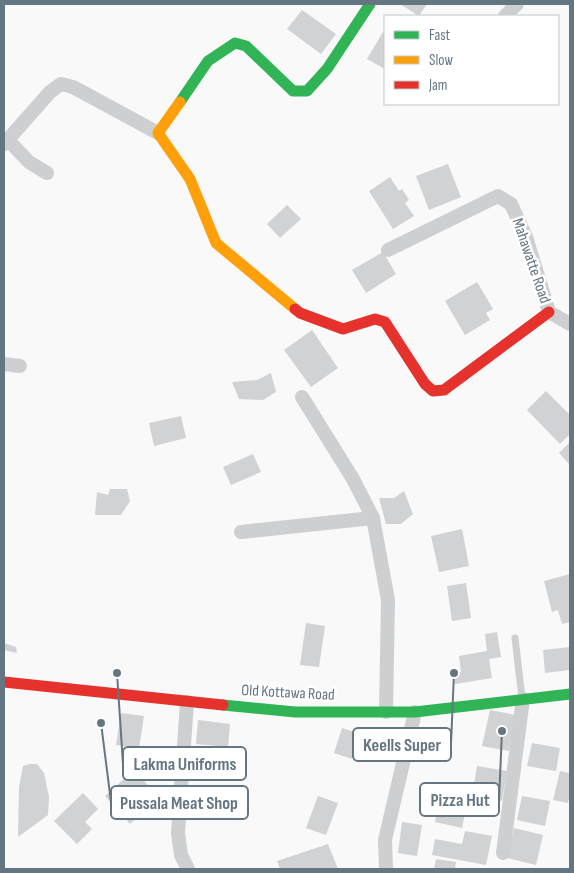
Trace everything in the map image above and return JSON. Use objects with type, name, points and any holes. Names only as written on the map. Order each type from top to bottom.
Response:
[{"type":"street","points":[[158,133],[208,61],[234,44],[246,46],[292,91],[307,91],[327,69],[370,4]]},
{"type":"street","points":[[506,15],[517,4]]},
{"type":"street","points":[[47,173],[29,162],[6,142],[50,92],[61,84],[73,87],[158,133],[190,179],[216,243],[300,313],[343,329],[350,329],[374,319],[382,319],[425,384],[434,391],[444,390],[549,312]]},
{"type":"street","name":"Mahawatte Road","points":[[388,250],[498,196],[511,204],[526,237],[549,312],[570,324]]},
{"type":"street","points":[[4,364],[20,366]]},
{"type":"street","points":[[302,397],[354,479],[373,518],[388,600],[386,712]]},
{"type":"street","points":[[241,532],[373,518]]},
{"type":"street","name":"Old Kottawa Road","points":[[4,682],[295,712],[415,712],[570,694]]},
{"type":"street","points":[[503,853],[523,699]]},
{"type":"street","points":[[187,702],[178,833],[181,855],[188,869]]},
{"type":"street","points":[[386,869],[385,840],[415,712]]},
{"type":"lane","points":[[514,638],[523,699]]},
{"type":"building","points":[[400,4],[427,4],[420,15]]},
{"type":"building","points":[[302,10],[336,34],[321,54],[287,29]]},
{"type":"building","points":[[383,32],[384,68],[367,59]]},
{"type":"building","points":[[448,164],[461,197],[429,210],[416,176]]},
{"type":"building","points":[[390,177],[399,191],[402,189],[409,200],[405,203],[414,216],[393,229],[369,191]]},
{"type":"building","points":[[287,205],[301,219],[280,238],[267,224]]},
{"type":"building","points":[[383,252],[396,274],[366,293],[352,270]]},
{"type":"building","points":[[477,282],[493,309],[486,313],[490,320],[465,335],[445,301]]},
{"type":"building","points":[[312,330],[338,368],[311,387],[284,350]]},
{"type":"building","points":[[271,373],[276,392],[263,400],[239,399],[232,382],[257,380]]},
{"type":"building","points":[[546,391],[570,415],[570,434],[560,444],[527,410]]},
{"type":"building","points":[[181,416],[186,438],[154,446],[149,423]]},
{"type":"building","points":[[570,442],[570,465],[559,453]]},
{"type":"building","points":[[253,454],[261,472],[231,485],[223,467]]},
{"type":"building","points":[[110,489],[127,489],[130,501],[121,515],[95,515],[97,492],[108,495]]},
{"type":"building","points":[[404,491],[413,514],[401,524],[386,524],[379,498],[394,498]]},
{"type":"building","points":[[462,529],[469,566],[439,572],[431,536]]},
{"type":"building","points":[[570,574],[570,622],[562,624],[558,610],[552,612],[544,581]]},
{"type":"building","points":[[466,583],[471,618],[452,621],[447,586]]},
{"type":"building","points":[[306,623],[325,626],[319,667],[300,665]]},
{"type":"building","points":[[497,632],[501,657],[489,659],[492,678],[455,684],[454,673],[461,672],[459,656],[487,651],[485,634]]},
{"type":"building","points":[[4,643],[16,647],[17,653],[4,650]]},
{"type":"building","points":[[570,647],[570,670],[545,673],[543,650]]},
{"type":"building","points":[[490,710],[516,715],[509,751],[482,746]]},
{"type":"building","points":[[121,713],[144,716],[139,748],[116,745]]},
{"type":"building","points":[[198,720],[230,724],[228,747],[196,744]]},
{"type":"building","points":[[342,728],[360,734],[352,759],[334,753]]},
{"type":"building","points":[[532,743],[560,748],[556,771],[527,766]]},
{"type":"building","points":[[37,764],[44,773],[49,797],[48,815],[18,837],[19,787],[23,766]]},
{"type":"building","points":[[477,766],[507,771],[502,801],[472,796]]},
{"type":"building","points":[[570,769],[568,803],[553,800],[560,771],[569,773]]},
{"type":"building","points":[[134,770],[159,797],[130,824],[105,796]]},
{"type":"building","points":[[442,789],[469,794],[462,828],[435,822]]},
{"type":"building","points":[[83,793],[98,809],[85,822],[92,829],[77,844],[54,821]]},
{"type":"building","points":[[318,796],[338,803],[326,835],[306,828]]},
{"type":"building","points":[[522,796],[550,801],[545,826],[517,820]]},
{"type":"building","points":[[402,822],[422,825],[417,856],[398,853]]},
{"type":"building","points":[[514,828],[543,835],[536,865],[507,858]]},
{"type":"building","points":[[465,831],[492,836],[486,865],[432,855],[435,839],[462,844]]},
{"type":"building","points":[[328,844],[338,869],[280,869],[277,861]]},
{"type":"building","points":[[436,859],[456,862],[455,869],[434,869]]},
{"type":"traffic: fast","points":[[180,102],[208,61],[235,43],[246,46],[293,91],[307,91],[327,69],[370,4]]},
{"type":"traffic: fast","points":[[223,705],[295,712],[415,712],[570,694]]},
{"type":"traffic: slow","points":[[180,102],[158,133],[190,179],[216,243],[295,309]]},
{"type":"traffic: jam","points":[[295,309],[300,313],[343,329],[375,319],[385,322],[425,384],[433,391],[444,390],[549,312]]},
{"type":"traffic: jam","points":[[4,682],[223,705]]},
{"type":"place","name":"Lakma Uniforms","points":[[117,673]]},
{"type":"place","name":"Keells Super","points":[[454,673]]},
{"type":"place","name":"Pussala Meat Shop","points":[[101,723]]},
{"type":"place","name":"Pizza Hut","points":[[502,731]]}]
